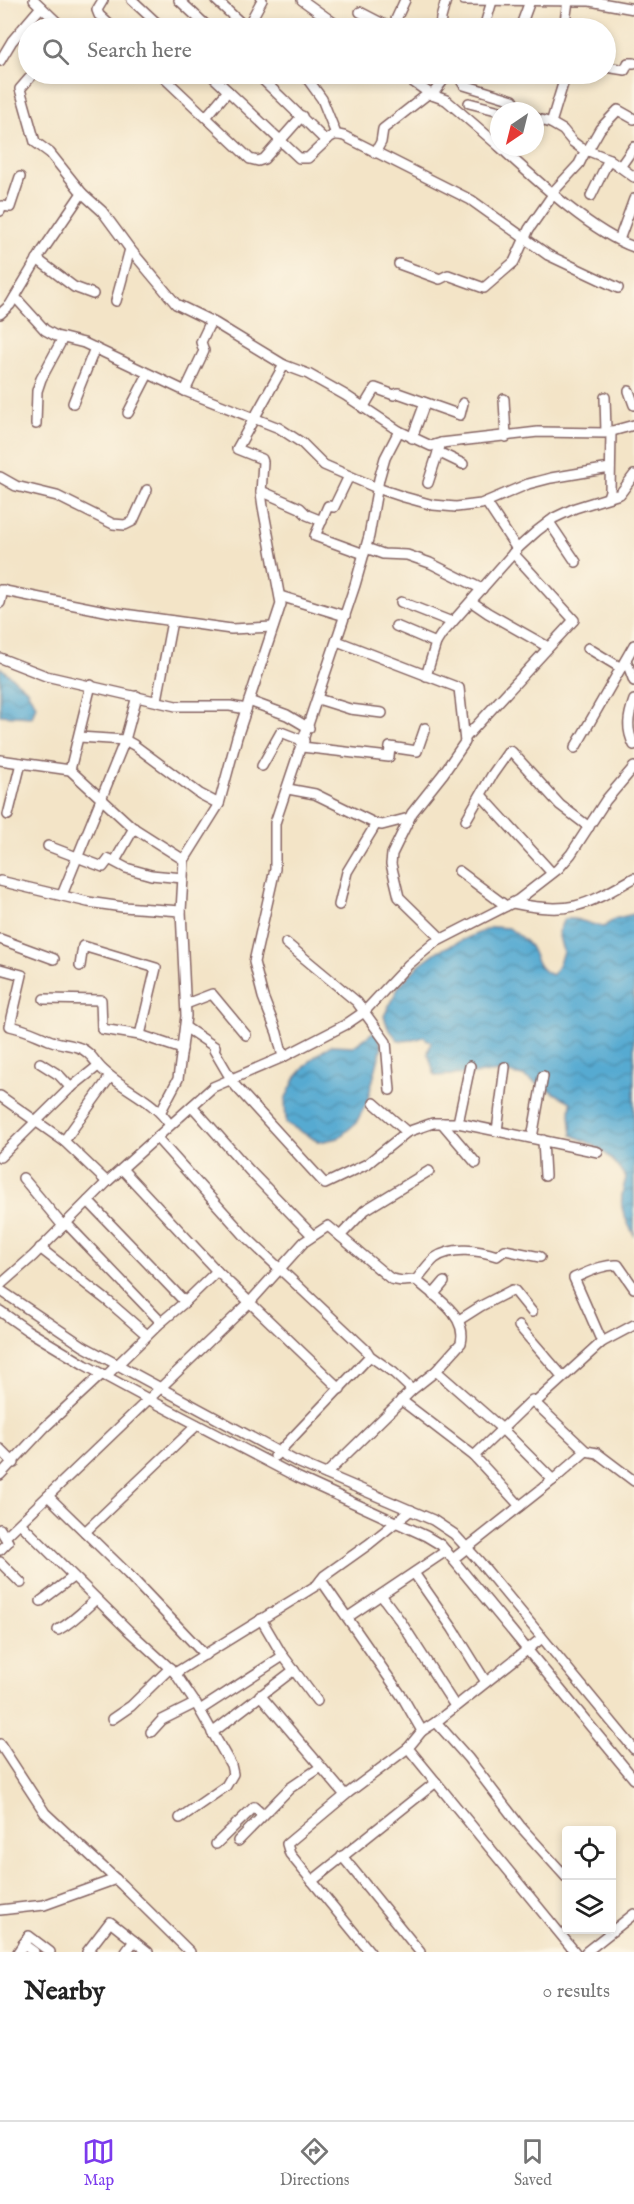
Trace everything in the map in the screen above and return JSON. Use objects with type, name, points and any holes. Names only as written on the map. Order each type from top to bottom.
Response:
[{"type":"street","points":[[102,18],[97,10],[103,0]]},
{"type":"street","points":[[132,0],[151,18]]},
{"type":"street","points":[[179,0],[198,18]]},
{"type":"street","points":[[216,0],[237,18]]},
{"type":"street","points":[[250,18],[262,0]]},
{"type":"street","points":[[302,0],[327,18]]},
{"type":"street","points":[[396,18],[405,0]]},
{"type":"street","points":[[441,18],[446,0]]},
{"type":"street","points":[[464,0],[590,1],[634,9]]},
{"type":"street","points":[[487,18],[492,1]]},
{"type":"street","points":[[524,18],[530,1]]},
{"type":"street","points":[[565,18],[568,1]]},
{"type":"street","points":[[27,18],[37,3],[53,18]]},
{"type":"street","points":[[360,12],[372,18]]},
{"type":"street","points":[[0,61],[18,32]]},
{"type":"street","points":[[616,69],[625,70],[628,63],[634,63]]},
{"type":"street","points":[[25,84],[20,90],[35,142],[56,159],[82,193],[102,211],[176,304],[211,321],[284,365],[308,374],[345,395],[399,431],[432,446],[440,447],[538,432],[608,432],[634,425]]},
{"type":"street","points":[[171,84],[250,159],[258,161],[264,159],[302,116]]},
{"type":"street","points":[[221,84],[299,159],[308,158],[330,135],[336,134],[471,200],[548,255],[618,288]]},
{"type":"street","points":[[268,84],[326,141]]},
{"type":"street","points":[[311,84],[322,99],[336,134]]},
{"type":"street","points":[[416,84],[430,94],[446,100],[490,138]]},
{"type":"street","points":[[375,153],[381,141],[383,129],[430,94],[439,84]]},
{"type":"street","points":[[463,84],[514,102]]},
{"type":"street","points":[[551,123],[563,84]]},
{"type":"street","points":[[206,117],[228,91]]},
{"type":"street","points":[[470,103],[490,108]]},
{"type":"street","points":[[399,264],[440,279],[448,275],[484,288],[514,262],[529,229],[553,193],[579,164],[600,129],[618,110],[634,118]]},
{"type":"street","points":[[544,121],[563,130],[573,142],[609,159],[634,177]]},
{"type":"street","points":[[620,167],[634,147]]},
{"type":"street","points":[[510,156],[582,217],[634,247]]},
{"type":"street","points":[[591,196],[609,159]]},
{"type":"street","points":[[0,211],[2,206],[10,207],[20,177]]},
{"type":"street","points":[[0,314],[15,297],[37,259],[82,193]]},
{"type":"street","points":[[619,240],[634,199]]},
{"type":"street","points":[[117,301],[130,249]]},
{"type":"street","points":[[37,259],[74,287],[93,294]]},
{"type":"street","points":[[15,297],[45,330],[63,338],[84,343],[184,391],[279,428],[302,443],[324,465],[377,488],[433,505],[456,507],[486,502],[528,484],[610,468]]},
{"type":"street","points":[[184,391],[204,351],[201,342],[211,321]]},
{"type":"street","points":[[36,424],[37,391],[63,338]]},
{"type":"street","points":[[73,403],[95,348]]},
{"type":"street","points":[[161,1111],[178,1078],[185,1027],[181,911],[184,860],[219,804],[281,604],[261,491],[262,459],[237,449],[284,365]]},
{"type":"street","points":[[128,413],[148,374]]},
{"type":"street","points":[[363,408],[375,388],[394,394],[398,393],[460,415],[463,403]]},
{"type":"street","points":[[629,391],[634,405]]},
{"type":"street","points":[[605,397],[610,468],[608,497]]},
{"type":"street","points":[[504,399],[506,437]]},
{"type":"street","points":[[412,438],[425,403]]},
{"type":"street","points":[[283,1057],[254,962],[275,868],[275,823],[309,728],[365,551],[385,458],[399,431]]},
{"type":"street","points":[[440,447],[464,464]]},
{"type":"street","points":[[428,483],[440,447]]},
{"type":"street","points":[[426,676],[436,643],[515,551],[549,522],[575,508],[620,494],[634,475]]},
{"type":"street","points":[[349,476],[334,507],[328,506],[315,536],[365,551],[407,555],[430,563],[482,589]]},
{"type":"street","points":[[0,477],[16,486],[57,496],[113,524],[125,525],[134,520],[147,490]]},
{"type":"street","points":[[261,491],[300,508],[322,521]]},
{"type":"street","points":[[465,738],[574,620],[515,551],[486,502]]},
{"type":"street","points":[[549,522],[576,562]]},
{"type":"street","points":[[0,603],[2,590],[110,612],[172,621],[231,629],[273,627]]},
{"type":"street","points":[[280,596],[345,616]]},
{"type":"street","points":[[401,602],[452,622]]},
{"type":"street","points":[[472,602],[548,647]]},
{"type":"street","points":[[157,700],[172,621]]},
{"type":"street","points":[[396,626],[436,643]]},
{"type":"street","points":[[337,640],[459,688],[465,742],[409,818],[392,854],[392,874],[399,897],[441,938]]},
{"type":"street","points":[[575,748],[634,645]]},
{"type":"street","points":[[588,648],[623,664],[634,681]]},
{"type":"street","points":[[0,657],[46,676],[176,706],[248,705],[288,715],[309,728]]},
{"type":"street","points":[[70,770],[91,686]]},
{"type":"street","points":[[62,895],[125,740],[137,696]]},
{"type":"street","points":[[318,699],[350,709],[382,713]]},
{"type":"street","points":[[634,700],[630,711],[628,733],[634,745]]},
{"type":"street","points":[[262,766],[281,732],[303,744],[389,757],[390,747],[417,750],[425,728]]},
{"type":"street","points":[[79,737],[125,740],[200,794],[219,804]]},
{"type":"street","points":[[466,820],[499,763],[509,752],[512,752],[560,805],[589,827]]},
{"type":"street","points":[[0,760],[70,770],[134,828],[184,860]]},
{"type":"street","points":[[8,815],[21,763]]},
{"type":"street","points":[[0,1285],[107,1182],[213,1087],[283,1057],[345,1025],[364,1012],[408,965],[441,938],[509,905],[552,873],[571,854],[606,800],[634,767]]},
{"type":"street","points":[[288,789],[315,794],[376,824],[382,825],[409,818]]},
{"type":"street","points":[[481,795],[552,873]]},
{"type":"street","points":[[339,905],[347,872],[376,824]]},
{"type":"street","points":[[115,861],[134,828]]},
{"type":"street","points":[[48,846],[103,867],[109,859],[126,868],[151,875],[183,878]]},
{"type":"street","points":[[459,871],[509,905],[552,908],[580,906],[600,898],[634,878]]},
{"type":"street","points":[[0,881],[123,907],[181,911]]},
{"type":"street","points":[[1,942],[54,959]]},
{"type":"street","points":[[286,943],[357,1002],[388,1047],[390,1090]]},
{"type":"street","points":[[80,966],[83,946],[156,968],[140,1035]]},
{"type":"street","points":[[0,969],[22,975],[10,1026],[30,1030],[49,1040],[82,1049],[97,1061],[98,1066],[110,1077],[161,1111],[170,1125]]},
{"type":"street","points":[[186,1004],[212,994],[246,1035]]},
{"type":"street","points":[[44,999],[101,1000],[102,1029],[140,1035],[182,1049]]},
{"type":"street","points":[[185,1027],[215,1047],[214,1050],[230,1080],[325,1184],[367,1164],[407,1132],[433,1123],[458,1123],[598,1152]]},
{"type":"street","points":[[40,1063],[59,1075],[71,1088]]},
{"type":"street","points":[[0,1157],[71,1088],[98,1066]]},
{"type":"street","points":[[458,1123],[470,1066]]},
{"type":"street","points":[[497,1131],[505,1067]]},
{"type":"street","points":[[532,1138],[543,1076]]},
{"type":"street","points":[[64,1141],[110,1077]]},
{"type":"street","points":[[0,1096],[64,1141],[107,1182]]},
{"type":"street","points":[[374,1103],[407,1132]]},
{"type":"street","points":[[192,1106],[249,1170],[312,1235]]},
{"type":"street","points":[[442,1123],[476,1163]]},
{"type":"street","points":[[157,1138],[245,1236],[370,1356],[394,1373],[412,1390]]},
{"type":"street","points":[[543,1140],[545,1176]]},
{"type":"street","points":[[122,1169],[217,1271],[340,1389]]},
{"type":"street","points":[[340,1236],[370,1206],[429,1172]]},
{"type":"street","points":[[23,1178],[64,1225],[161,1322]]},
{"type":"street","points":[[88,1202],[185,1302]]},
{"type":"street","points":[[0,1550],[8,1542],[3,1532],[21,1524],[250,1302],[312,1235],[328,1226],[391,1279],[416,1280],[459,1317],[462,1338],[461,1343],[436,1371],[401,1400],[326,1474]]},
{"type":"street","points":[[40,1248],[147,1335]]},
{"type":"street","points":[[416,1280],[433,1260],[444,1254],[474,1250],[497,1256],[505,1250],[540,1257]]},
{"type":"street","points":[[602,1342],[574,1278],[615,1264],[634,1288]]},
{"type":"street","points":[[0,1475],[14,1463],[45,1428],[118,1365],[217,1271]]},
{"type":"street","points":[[433,1295],[444,1282]]},
{"type":"street","points":[[0,1290],[83,1346],[279,1452],[433,1520],[454,1534],[634,1749]]},
{"type":"street","points":[[459,1320],[512,1290],[532,1312]]},
{"type":"street","points":[[0,1311],[27,1330],[148,1399],[269,1462],[441,1545],[634,1779]]},
{"type":"street","points":[[535,1403],[602,1342],[634,1325]]},
{"type":"street","points":[[519,1326],[563,1377]]},
{"type":"street","points":[[269,1462],[370,1356]]},
{"type":"street","points":[[436,1371],[501,1428],[553,1480]]},
{"type":"street","points":[[401,1400],[474,1456],[520,1506]]},
{"type":"street","points":[[474,1456],[532,1400],[586,1452],[597,1453],[634,1481]]},
{"type":"street","points":[[85,1532],[197,1425]]},
{"type":"street","points":[[237,1445],[246,1433]]},
{"type":"street","points":[[0,1449],[14,1463]]},
{"type":"street","points":[[348,1617],[414,1573],[467,1548],[586,1452]]},
{"type":"street","points":[[48,1496],[205,1655]]},
{"type":"street","points":[[112,1719],[131,1706],[172,1670],[205,1655],[317,1585],[411,1510]]},
{"type":"street","points":[[21,1524],[73,1577],[172,1670],[198,1706],[231,1765],[233,1774],[231,1780],[180,1818]]},
{"type":"street","points":[[0,1562],[21,1583]]},
{"type":"street","points":[[414,1573],[486,1682]]},
{"type":"street","points":[[41,1601],[73,1577]]},
{"type":"street","points":[[321,1580],[403,1698],[422,1731]]},
{"type":"street","points":[[381,1595],[455,1706]]},
{"type":"street","points":[[58,1630],[76,1620],[96,1599]]},
{"type":"street","points":[[261,1619],[283,1656],[318,1701]]},
{"type":"street","points":[[370,1952],[290,1854],[287,1844],[345,1795],[408,1748],[422,1731],[542,1638]]},
{"type":"street","points":[[151,1732],[162,1720],[198,1706],[283,1656]]},
{"type":"street","points":[[212,1733],[294,1670]]},
{"type":"street","points":[[260,1695],[345,1795]]},
{"type":"street","points":[[436,1722],[468,1758],[520,1826],[562,1872]]},
{"type":"street","points":[[0,1744],[45,1813],[190,1952]]},
{"type":"street","points":[[408,1748],[575,1952]]},
{"type":"street","points":[[238,1842],[290,1788],[321,1767]]},
{"type":"street","points":[[312,1881],[436,1782]]},
{"type":"street","points":[[216,1844],[254,1807],[263,1815]]},
{"type":"street","points":[[342,1856],[420,1952]]},
{"type":"street","points":[[0,1910],[44,1905],[116,1879]]},
{"type":"street","points":[[616,1927],[634,1914]]},
{"type":"street","points":[[87,1952],[110,1922],[148,1952]]},
{"type":"street","points":[[586,1952],[607,1934]]},
{"type":"street","points":[[34,1952],[20,1948],[29,1936],[50,1952]]},
{"type":"street","points":[[126,1952],[134,1941]]},
{"type":"water","points":[[0,667],[26,689],[36,705],[32,717],[0,715]]},
{"type":"water","points":[[634,914],[634,1235],[622,1208],[626,1178],[603,1151],[572,1135],[571,1102],[523,1076],[503,1072],[435,1076],[428,1053],[431,1043],[424,1037],[399,1041],[388,1028],[384,1016],[399,986],[420,964],[438,951],[492,927],[509,928],[521,937],[529,945],[541,967],[552,975],[563,952],[558,932],[564,919],[574,919],[604,927],[614,919]]},
{"type":"water","points":[[375,1031],[382,1046],[367,1102],[356,1123],[338,1138],[319,1142],[286,1123],[285,1100],[296,1077],[313,1058],[331,1045],[354,1046]]}]
